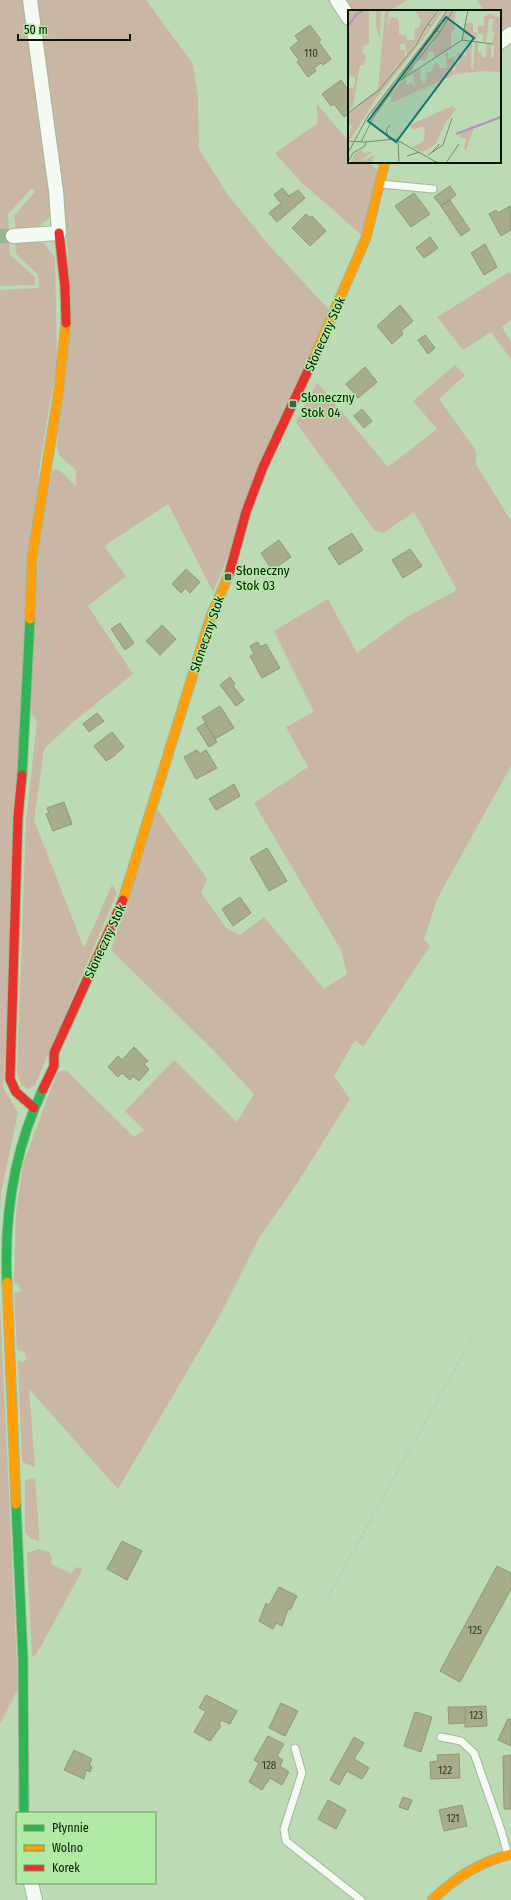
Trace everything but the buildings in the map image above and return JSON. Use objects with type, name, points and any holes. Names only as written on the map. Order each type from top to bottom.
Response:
[{"type":"street","points":[[30,0],[56,191],[62,255],[65,342],[52,442],[35,532],[32,558],[25,733],[18,817],[10,1079],[12,1088],[19,1096],[34,1108]]},
{"type":"street","points":[[337,0],[348,16]]},
{"type":"street","points":[[501,41],[511,34]]},
{"type":"street","name":"Słoneczny Stok","points":[[24,1812],[23,1660],[6,1264],[7,1223],[13,1180],[22,1143],[34,1108],[54,1066],[54,1053],[76,1002],[96,963],[122,905],[211,616],[228,577],[246,512],[266,461],[302,386],[366,238],[385,163]]},
{"type":"street","points":[[13,236],[59,233]]},
{"type":"street","points":[[432,1900],[461,1874],[478,1865],[509,1855]]},
{"type":"street","points":[[32,1884],[35,1900]]},
{"type":"lane","points":[[380,184],[433,189]]},
{"type":"lane","points":[[441,1737],[461,1741],[474,1753],[509,1855]]},
{"type":"lane","points":[[295,1748],[302,1773],[284,1828],[286,1841],[361,1900]]},
{"type":"path","points":[[325,1602],[475,1333]]},
{"type":"shaded area","points":[[0,0],[24,0],[52,216],[38,227],[16,231],[14,216],[35,192],[32,188],[8,214],[10,255],[35,277],[35,285],[0,286]]},
{"type":"shaded area","points":[[37,0],[146,0],[193,64],[198,98],[199,149],[228,195],[268,244],[331,312],[213,592],[168,504],[104,546],[126,576],[88,606],[133,674],[72,723],[44,749],[34,820],[84,948],[112,885],[117,893],[35,1085],[28,1089],[21,1085],[17,1073],[26,823],[37,721],[30,712],[38,554],[52,471],[56,469],[62,472],[76,487],[76,470],[59,455],[57,448],[68,252],[63,201]]},
{"type":"shaded area","points":[[345,0],[407,0],[391,10],[351,10]]},
{"type":"shaded area","points":[[477,0],[511,0],[511,27],[501,33],[501,10],[483,10]]},
{"type":"shaded area","points":[[317,104],[348,141],[348,163],[370,163],[379,172],[363,236],[301,182],[275,153],[318,123]]},
{"type":"shaded area","points":[[35,241],[44,243],[55,258],[57,361],[39,470],[3,1087],[18,1113],[1,1193],[0,1210],[0,290],[39,288],[38,275],[16,254],[15,242]]},
{"type":"shaded area","points":[[509,272],[511,274],[511,320],[502,327],[511,342],[511,359],[491,332],[463,350],[437,317]]},
{"type":"shaded area","points":[[455,365],[465,375],[439,399],[476,451],[476,464],[511,521],[511,766],[437,899],[424,939],[430,946],[363,1047],[355,1040],[334,1076],[350,1099],[298,1182],[259,1238],[218,1319],[118,1489],[29,1389],[35,1467],[22,1462],[18,1361],[23,1362],[27,1359],[24,1352],[17,1350],[14,1293],[21,1291],[19,1285],[14,1283],[16,1214],[23,1164],[57,1072],[66,1070],[134,1137],[144,1130],[125,1111],[174,1060],[237,1122],[254,1094],[215,1052],[111,950],[157,809],[207,879],[201,893],[227,929],[240,935],[264,917],[324,989],[347,974],[341,950],[254,803],[308,767],[286,727],[314,712],[274,631],[328,599],[357,653],[407,617],[457,590],[414,512],[383,533],[374,530],[296,422],[317,382],[388,467],[437,429],[413,401]]},
{"type":"shaded area","points":[[0,1301],[18,1689],[0,1724]]},
{"type":"shaded area","points":[[35,1478],[39,1541],[30,1538],[25,1532],[25,1480]]},
{"type":"shaded area","points":[[39,1549],[49,1552],[52,1558],[51,1564],[71,1574],[76,1567],[83,1569],[36,1655],[32,1656],[27,1553]]},
{"type":"tunnel","points":[[0,236],[13,236]]},
{"type":"traffic: fast","points":[[22,775],[30,619]]},
{"type":"traffic: fast","points":[[7,1282],[7,1233],[13,1184],[18,1159],[25,1136],[43,1089]]},
{"type":"traffic: fast","points":[[16,1504],[23,1660],[24,1812]]},
{"type":"traffic: slow","points":[[313,360],[366,238],[385,163]]},
{"type":"traffic: slow","points":[[30,619],[32,558],[58,396],[66,323]]},
{"type":"traffic: slow","points":[[123,900],[211,616],[229,574]]},
{"type":"traffic: slow","points":[[7,1282],[16,1504]]},
{"type":"traffic: slow","points":[[432,1900],[459,1878],[478,1866],[488,1861],[511,1854]]},
{"type":"traffic: jam","points":[[59,233],[65,287],[66,323]]},
{"type":"traffic: jam","points":[[229,574],[246,512],[263,467],[313,360]]},
{"type":"traffic: jam","points":[[22,775],[18,817],[10,1079],[16,1092],[34,1108]]},
{"type":"traffic: jam","points":[[43,1089],[54,1066],[54,1053],[123,900]]},
{"type":"place","name":"Słoneczny Stok 04","points":[[293,404]]},
{"type":"place","name":"Słoneczny Stok 03","points":[[228,577]]}]
